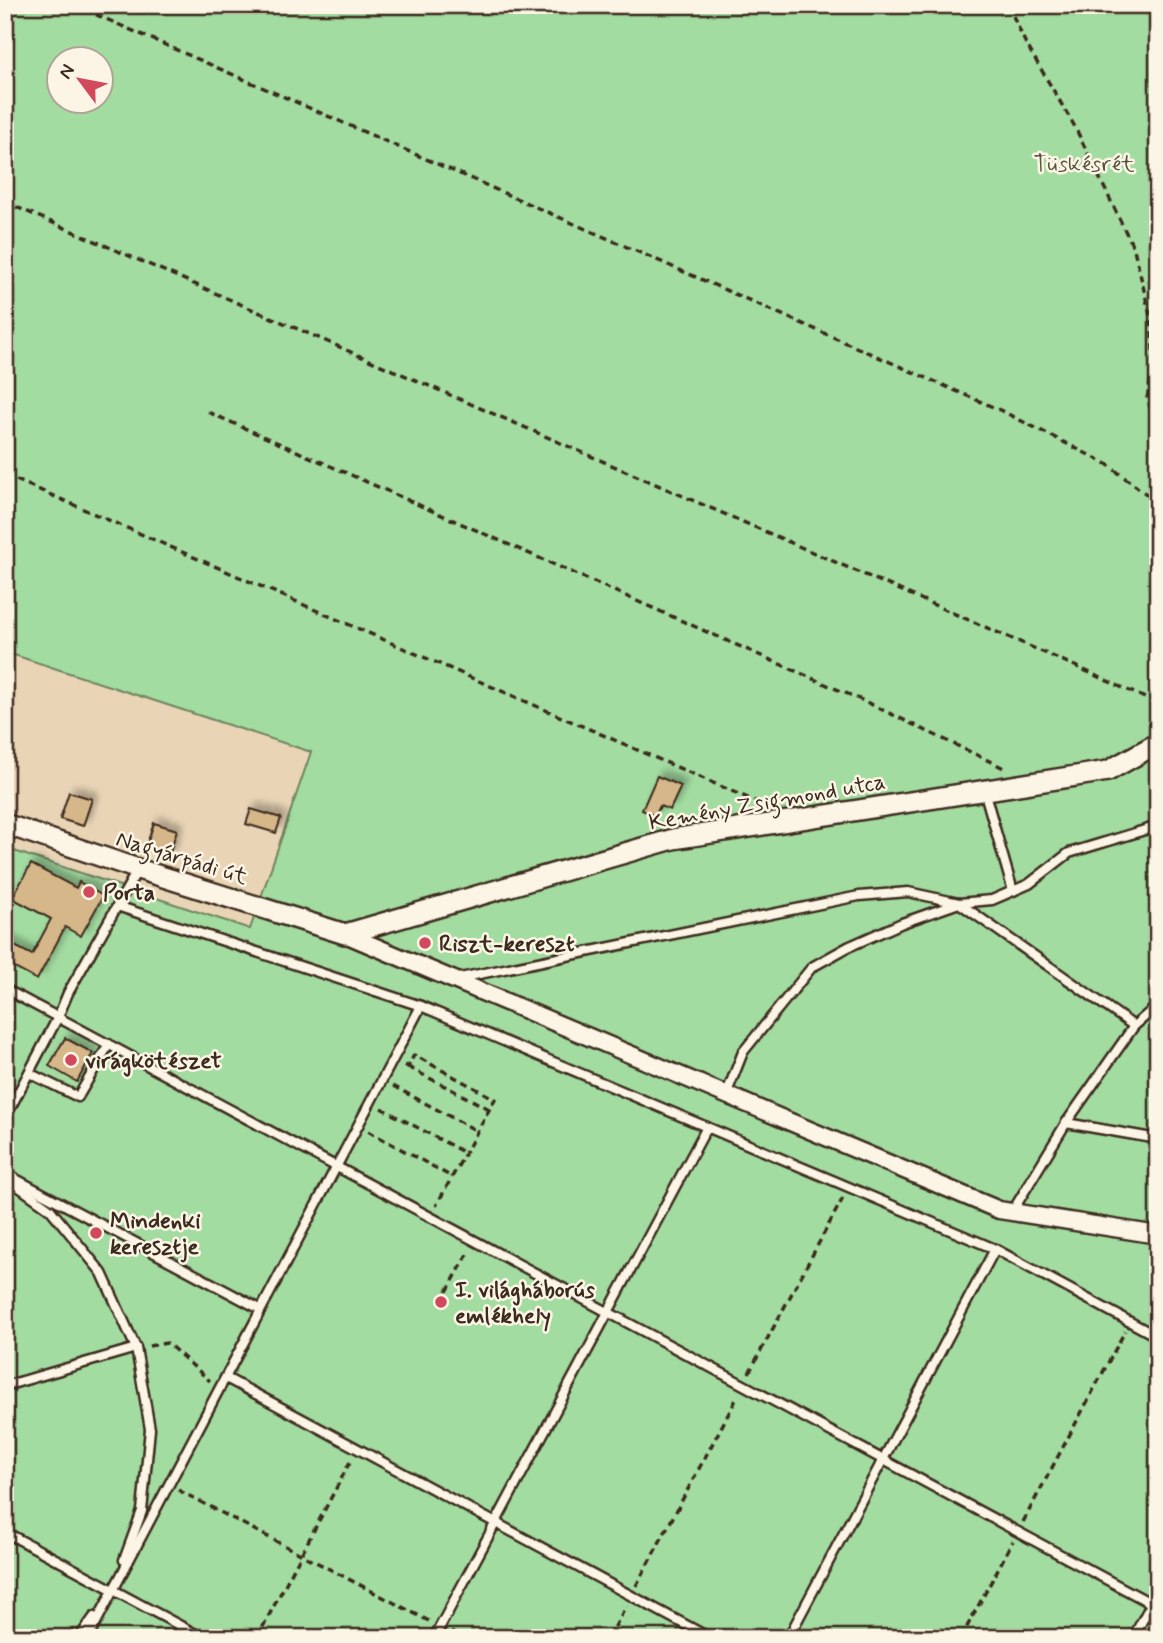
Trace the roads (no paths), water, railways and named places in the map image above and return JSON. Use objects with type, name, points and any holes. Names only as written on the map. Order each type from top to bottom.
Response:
[{"type":"street","name":"Kemény Zsigmond utca","points":[[345,934],[673,839],[1108,771],[1158,743]]},
{"type":"street","name":"Nagyárpádi út","points":[[5,824],[345,934]]},
{"type":"street","points":[[345,934],[999,1210],[1158,1235]]},
{"type":"lane","points":[[984,790],[1013,891]]},
{"type":"lane","points":[[726,1095],[743,1052],[812,967],[848,947],[902,923],[959,903],[992,900],[1029,884],[1069,853],[1158,826]]},
{"type":"lane","points":[[5,1118],[68,993],[138,869]]},
{"type":"lane","points":[[452,979],[859,896],[908,892],[959,903],[1134,1026]]},
{"type":"lane","points":[[117,906],[421,1006],[995,1249],[1158,1337]]},
{"type":"lane","points":[[5,989],[883,1458],[1154,1606]]},
{"type":"lane","points":[[1012,1212],[1066,1123],[1134,1026],[1158,1005]]},
{"type":"lane","points":[[88,1638],[421,1006]]},
{"type":"lane","points":[[29,1073],[78,1097],[109,1044]]},
{"type":"lane","points":[[1066,1123],[1158,1139]]},
{"type":"lane","points":[[434,1638],[707,1127]]},
{"type":"lane","points":[[5,1175],[260,1309]]},
{"type":"lane","points":[[5,1175],[50,1209],[102,1273],[136,1348],[150,1429],[142,1511],[114,1589],[79,1638]]},
{"type":"lane","points":[[788,1638],[995,1249]]},
{"type":"lane","points":[[5,1386],[136,1348]]},
{"type":"lane","points":[[226,1378],[710,1638]]},
{"type":"lane","points":[[5,1532],[203,1638]]},
{"type":"lane","points":[[1133,1638],[1154,1606],[1158,1591]]},
{"type":"place","name":"Porta","points":[[89,892]]},
{"type":"place","name":"Riszt-kereszt","points":[[425,943]]},
{"type":"place","name":"virágkötészet","points":[[71,1060]]},
{"type":"place","name":"Mindenki keresztje","points":[[96,1233]]},
{"type":"place","name":"I. világháborús emlékhely","points":[[441,1302]]},
{"type":"park label","name":"Tüskésrét","points":[[1084,163]]}]
